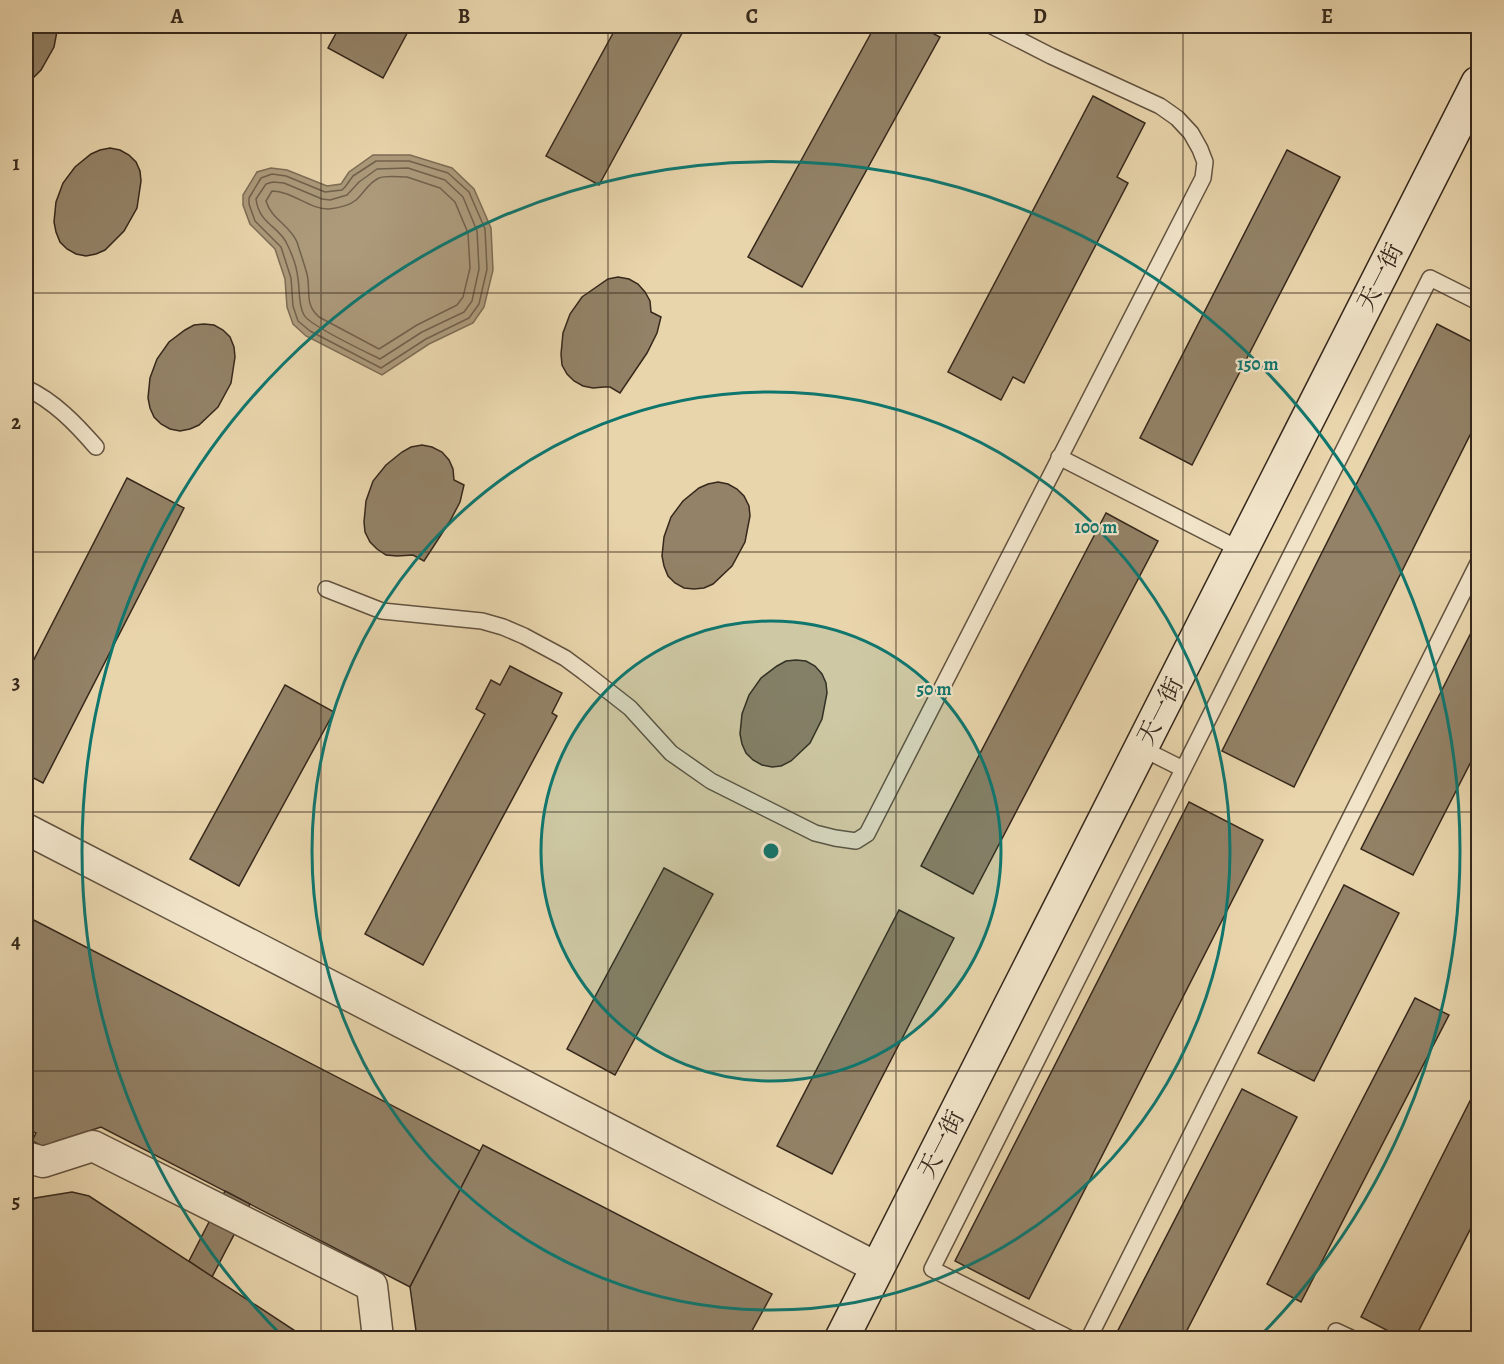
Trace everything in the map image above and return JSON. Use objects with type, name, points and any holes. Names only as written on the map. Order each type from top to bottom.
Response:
[{"type":"street","name":"天一街","points":[[842,1338],[1479,83]]},
{"type":"street","points":[[26,829],[878,1268]]},
{"type":"street","points":[[26,1157],[43,1162],[93,1146],[372,1286],[378,1338]]},
{"type":"lane","points":[[326,589],[382,611],[482,621],[524,636],[565,658],[584,672],[630,708],[671,753],[711,781],[815,833],[856,841],[867,834],[1203,178],[1205,162],[1200,149],[1191,133],[1177,118],[1160,106],[992,26]]},
{"type":"lane","points":[[1069,1338],[932,1269],[1430,278],[1479,302]]},
{"type":"lane","points":[[26,388],[39,394],[76,424],[96,447]]},
{"type":"lane","points":[[1059,457],[1241,550]]},
{"type":"lane","points":[[1089,1338],[1479,563]]},
{"type":"lane","points":[[1142,748],[1183,769]]},
{"type":"lane","points":[[1336,1331],[1351,1338]]},
{"type":"water","points":[[373,155],[410,155],[452,168],[474,189],[491,228],[493,270],[484,307],[473,323],[429,344],[382,375],[306,336],[293,324],[287,307],[285,279],[275,249],[250,224],[243,205],[243,195],[257,172],[271,168],[287,170],[327,186],[341,184],[349,172]]},
{"type":"building","points":[[26,26],[58,26],[54,47],[41,70],[26,85]]},
{"type":"building","points":[[340,26],[411,26],[383,78],[328,48]]},
{"type":"building","points":[[617,26],[686,26],[599,185],[546,156]]},
{"type":"building","points":[[875,26],[919,26],[940,37],[802,287],[748,257]]},
{"type":"building","points":[[1093,96],[1145,123],[1117,177],[1128,183],[1024,383],[1013,377],[1001,400],[948,372]]},
{"type":"building","points":[[110,148],[120,150],[136,162],[141,181],[137,208],[124,231],[105,250],[86,256],[76,254],[60,242],[56,232],[54,222],[56,202],[63,183],[75,167],[91,154]]},
{"type":"building","points":[[1287,150],[1340,177],[1192,465],[1140,438]]},
{"type":"building","points":[[618,277],[638,284],[650,301],[651,312],[661,317],[657,333],[647,353],[620,393],[610,387],[593,388],[574,381],[562,365],[561,354],[563,333],[570,314],[582,297],[608,279]]},
{"type":"building","points":[[1437,324],[1478,345],[1478,419],[1294,787],[1222,751]]},
{"type":"building","points":[[194,325],[214,325],[230,337],[235,357],[231,383],[218,407],[199,425],[180,431],[170,429],[154,417],[150,408],[148,398],[150,378],[157,359],[169,342]]},
{"type":"building","points":[[422,445],[442,452],[453,469],[454,480],[464,485],[460,502],[450,521],[424,561],[413,555],[386,555],[370,542],[365,532],[364,522],[366,501],[373,481],[386,465],[402,452]]},
{"type":"building","points":[[127,478],[184,508],[43,783],[26,774],[26,675]]},
{"type":"building","points":[[718,482],[737,489],[749,506],[750,516],[745,542],[732,566],[713,584],[704,588],[684,588],[668,576],[664,566],[662,556],[664,537],[671,517],[683,501],[699,488]]},
{"type":"building","points":[[1106,513],[1158,541],[973,894],[921,866]]},
{"type":"building","points":[[1478,619],[1478,748],[1413,875],[1361,849]]},
{"type":"building","points":[[786,661],[806,661],[815,666],[826,683],[827,693],[822,719],[810,743],[791,761],[781,766],[762,765],[746,753],[742,744],[740,734],[742,714],[749,695],[761,678]]},
{"type":"building","points":[[510,666],[562,693],[552,713],[557,716],[423,965],[365,934],[485,714],[476,709],[491,680],[500,685]]},
{"type":"building","points":[[285,685],[334,712],[239,886],[190,859]]},
{"type":"building","points":[[1189,802],[1263,840],[1029,1299],[955,1261]]},
{"type":"building","points":[[664,868],[713,894],[615,1075],[567,1049]]},
{"type":"building","points":[[1344,885],[1399,913],[1314,1081],[1258,1053]]},
{"type":"building","points":[[899,910],[954,938],[832,1174],[777,1146]]},
{"type":"building","points":[[26,916],[480,1151],[410,1287],[101,1127],[54,1142],[50,1150],[32,1141],[36,1133],[26,1128]]},
{"type":"building","points":[[1415,998],[1449,1015],[1301,1302],[1267,1284]]},
{"type":"building","points":[[1478,1085],[1478,1214],[1415,1338],[1402,1338],[1361,1317]]},
{"type":"building","points":[[1242,1089],[1297,1117],[1183,1338],[1114,1338]]},
{"type":"building","points":[[483,1145],[772,1294],[748,1338],[417,1338],[410,1287]]},
{"type":"building","points":[[225,1191],[250,1204],[212,1277],[189,1261]]},
{"type":"building","points":[[72,1192],[89,1196],[306,1338],[26,1338],[26,1203],[35,1198]]}]
